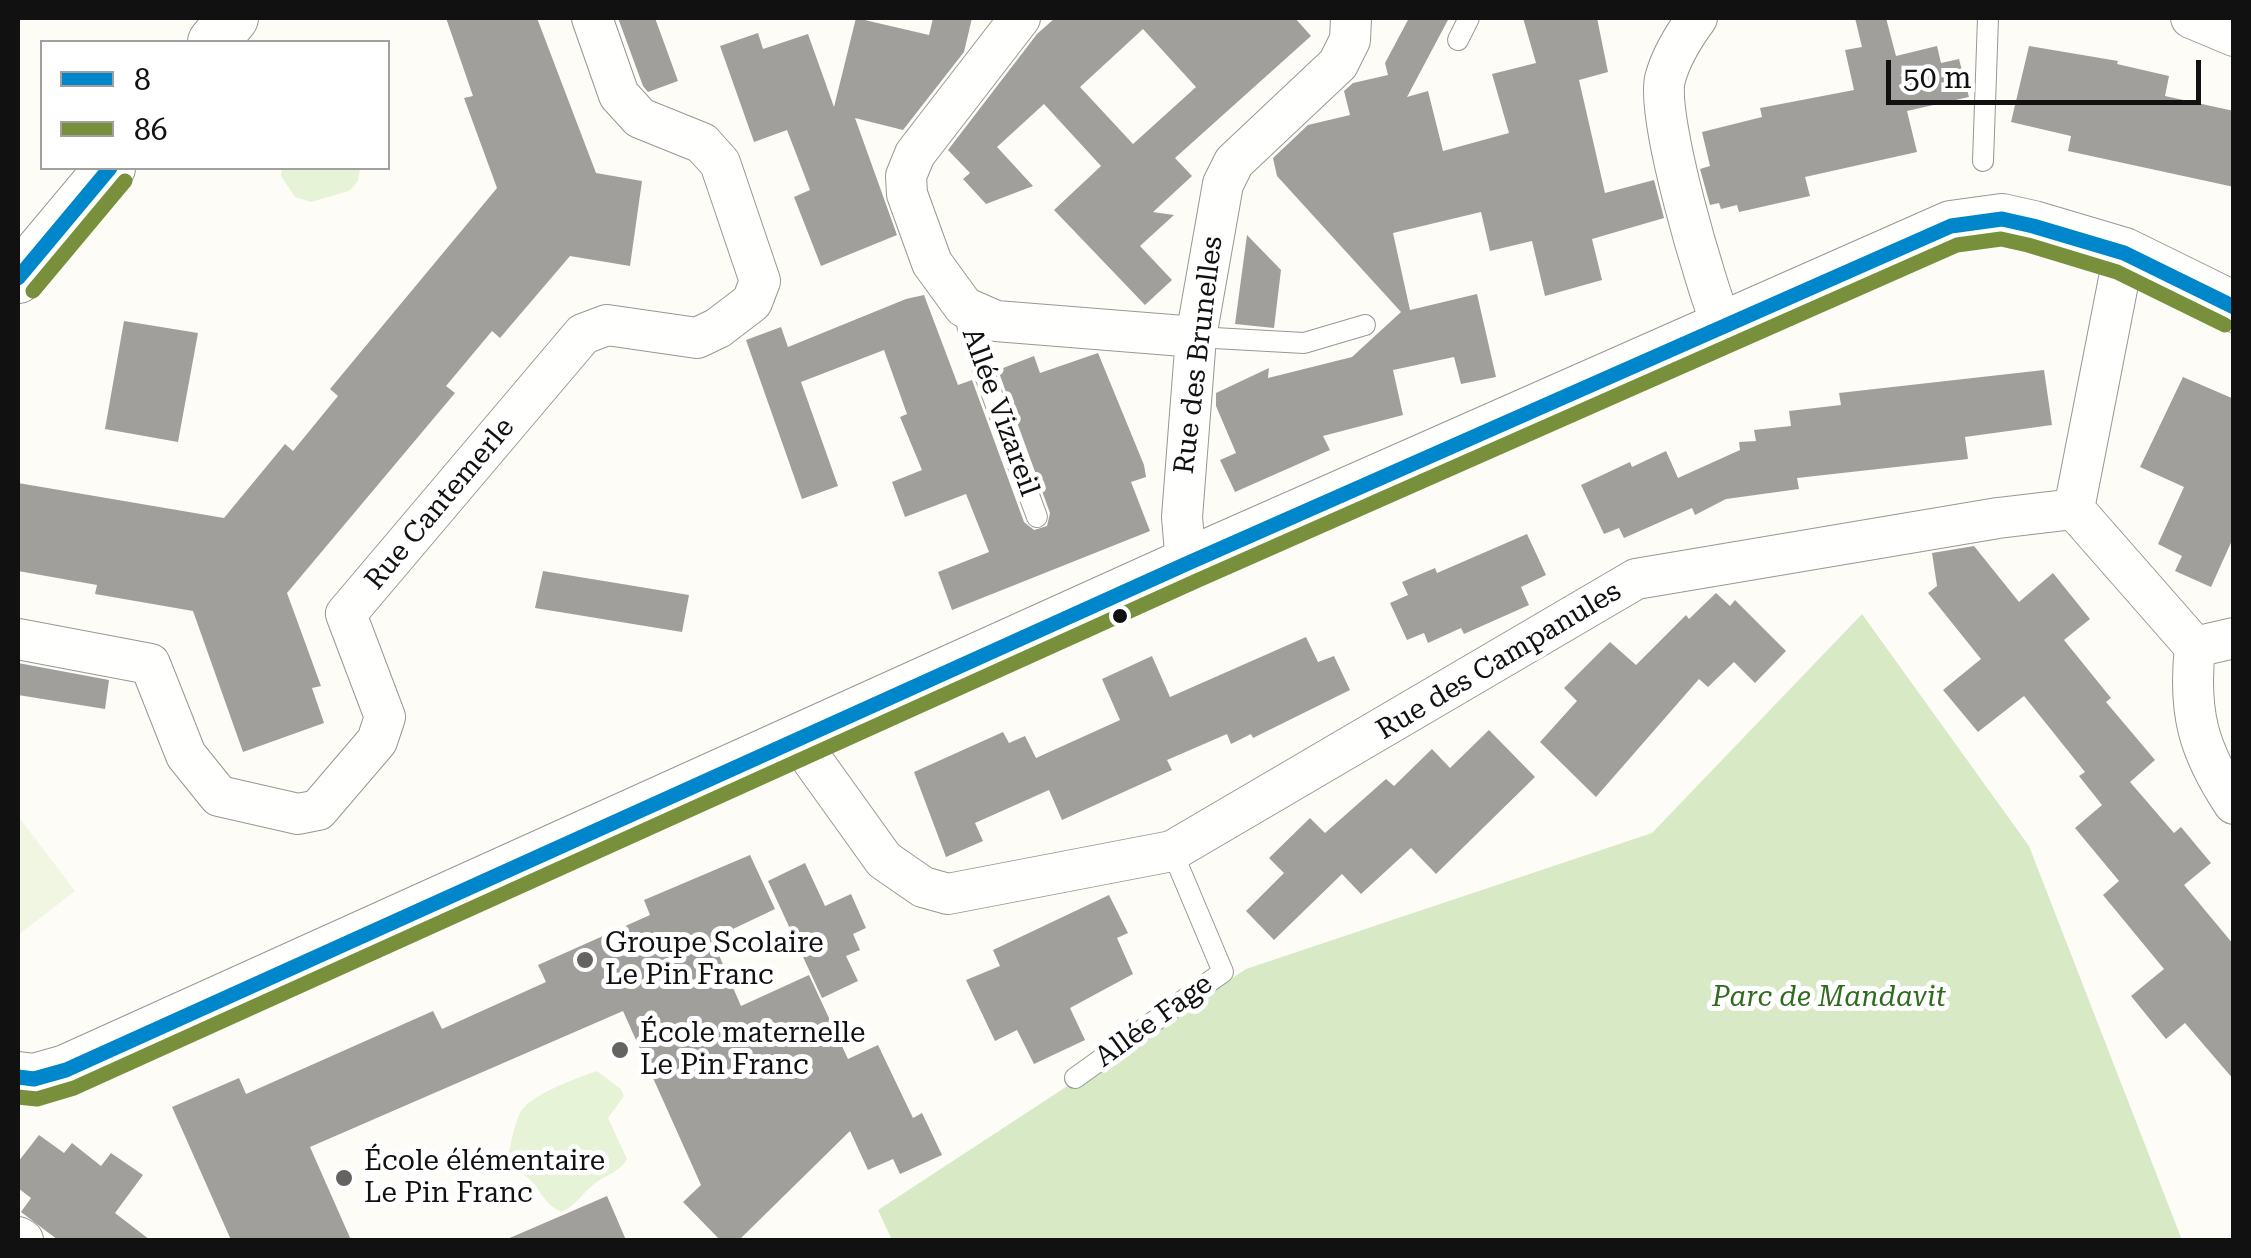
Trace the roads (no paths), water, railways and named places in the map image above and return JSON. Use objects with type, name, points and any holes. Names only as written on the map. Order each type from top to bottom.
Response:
[{"type":"street","points":[[215,40],[233,18]]},
{"type":"street","name":"Rue Cantemerle","points":[[18,639],[150,664],[186,755],[219,796],[298,814],[318,810],[377,741],[385,717],[346,614],[583,334],[607,325],[697,338],[718,328],[752,302],[760,281],[720,164],[702,144],[640,118],[619,95],[592,18]]},
{"type":"street","points":[[1020,18],[916,154],[906,176],[907,194],[932,263],[964,307],[996,322],[1196,337]]},
{"type":"street","name":"Rue des Brunelles","points":[[1186,564],[1182,518],[1196,337],[1222,184],[1234,162],[1338,64],[1350,40],[1351,18]]},
{"type":"street","points":[[1697,18],[1678,45],[1664,82],[1665,113],[1706,283],[1723,328]]},
{"type":"street","points":[[2190,18],[2234,36]]},
{"type":"street","points":[[18,278],[108,170]]},
{"type":"street","points":[[18,1076],[34,1079],[66,1070],[1186,564],[1951,226],[2002,219],[2124,253],[2234,307]]},
{"type":"street","points":[[2124,253],[2074,508],[2195,647],[2192,677],[2197,736],[2216,778],[2234,804]]},
{"type":"street","name":"Rue des Campanules","points":[[805,737],[812,761],[884,860],[922,887],[948,894],[1172,851],[1507,658],[1636,578],[2074,508]]},
{"type":"street","points":[[2195,647],[2234,638]]},
{"type":"lane","points":[[1458,40],[1469,18]]},
{"type":"lane","points":[[1983,162],[1988,18]]},
{"type":"lane","name":"Allée Vizareil","points":[[964,307],[968,329],[1037,517]]},
{"type":"lane","points":[[1196,337],[1304,343],[1365,324]]},
{"type":"lane","name":"Allée Fage","points":[[1075,1078],[1223,972],[1172,851]]},
{"type":"place","name":"Groupe Scolaire Le Pin Franc","points":[[585,960]]},
{"type":"place","name":"École maternelle Le Pin Franc","points":[[620,1050]]},
{"type":"place","name":"École élémentaire Le Pin Franc","points":[[344,1178]]},
{"type":"park label","name":"Parc de Mandavit","points":[[1829,998]]}]
